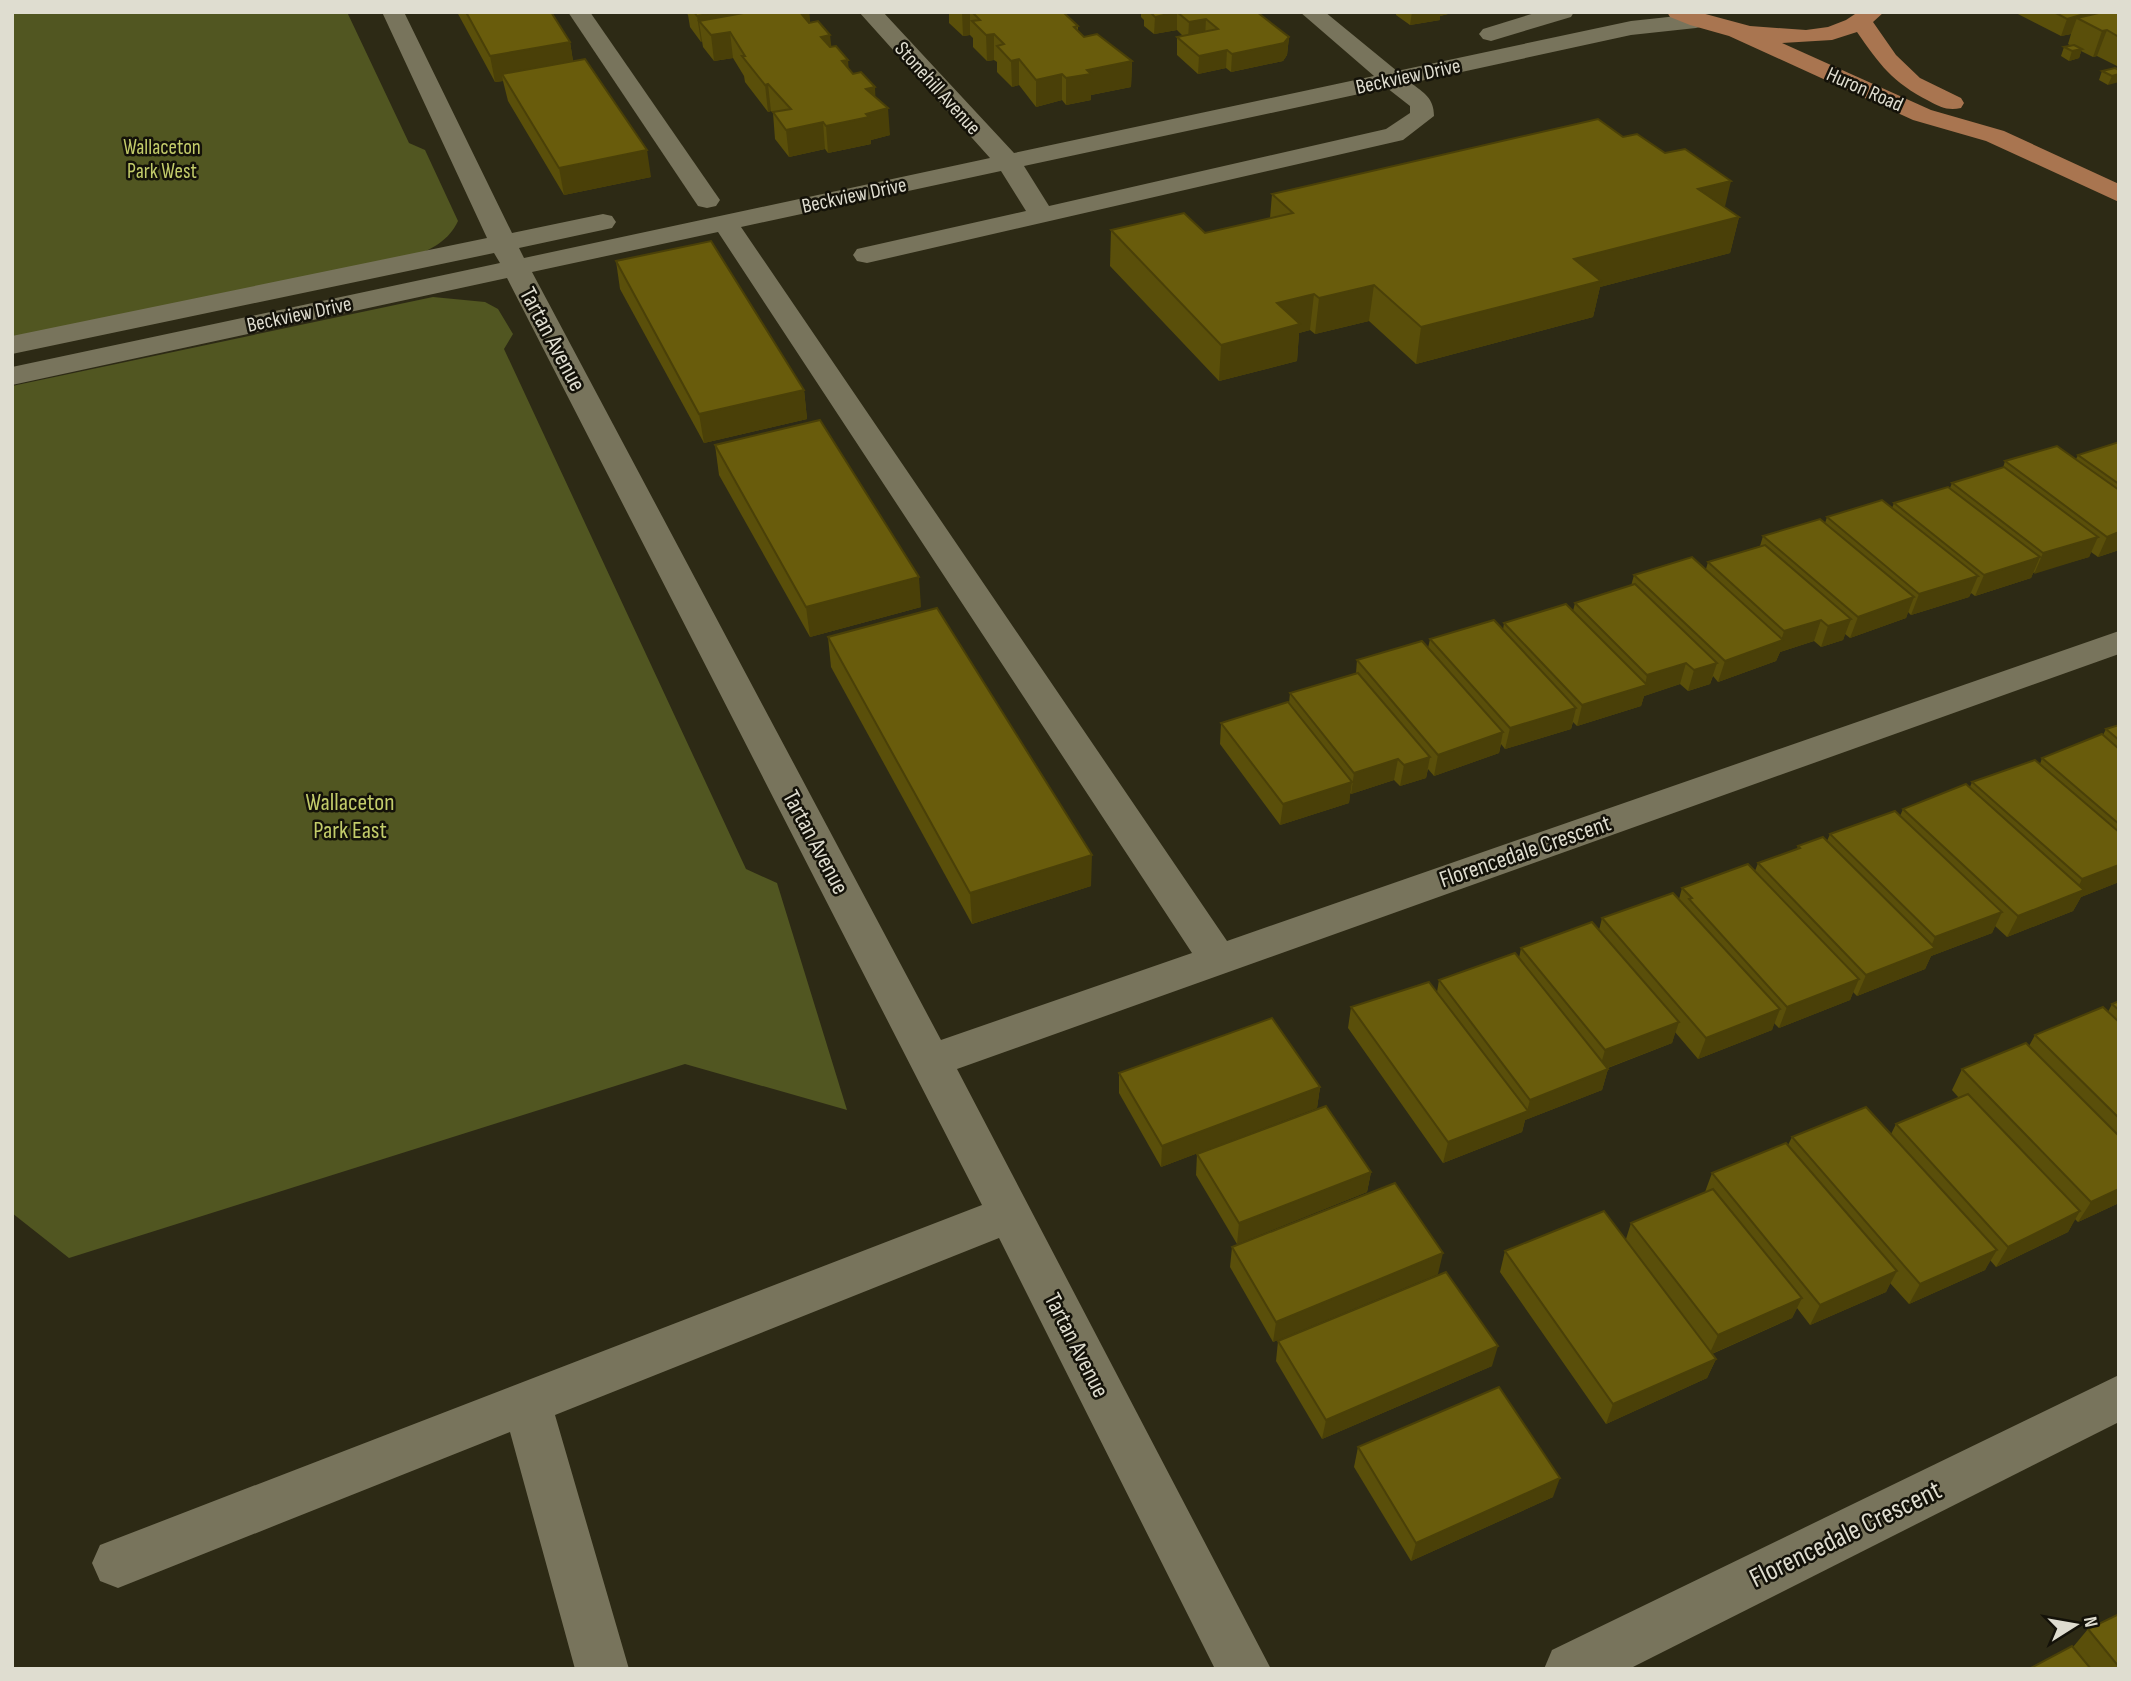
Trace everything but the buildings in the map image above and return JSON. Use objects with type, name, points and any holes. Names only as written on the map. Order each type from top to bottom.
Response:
[{"type":"main road","points":[[1687,16],[1738,32],[1781,36],[1822,34],[1868,18]]},
{"type":"main road","name":"Huron Road","points":[[1868,18],[1888,60],[1912,83],[1963,108],[1995,136]]},
{"type":"main road","name":"Huron Road","points":[[1738,32],[1922,115],[1995,136],[2119,194]]},
{"type":"street","name":"Tartan Avenue","points":[[393,12],[509,255],[931,1061],[1244,1669]]},
{"type":"street","points":[[579,12],[722,206],[1218,960]]},
{"type":"street","name":"Stonehill Avenue","points":[[870,12],[1008,162],[1042,215]]},
{"type":"street","points":[[867,255],[1394,135],[1422,116],[1422,104],[1311,12]]},
{"type":"street","name":"Beckview Drive","points":[[960,148],[1374,62],[1508,30],[1563,12]]},
{"type":"street","name":"Beckview Drive","points":[[12,376],[211,333],[509,255],[722,206],[1008,162],[1687,16]]},
{"type":"street","name":"Beckview Drive","points":[[680,206],[722,206]]},
{"type":"street","name":"Beckview Drive","points":[[12,345],[200,306],[509,255],[625,217]]},
{"type":"street","points":[[200,306],[211,333]]},
{"type":"street","name":"Florencedale Crescent","points":[[931,1061],[2119,642]]},
{"type":"street","points":[[118,1563],[1010,1214]]},
{"type":"street","name":"Florencedale Crescent","points":[[1571,1669],[2119,1396]]},
{"type":"street","points":[[527,1403],[602,1669]]},
{"type":"green space","name":"Wallaceton Park West","points":[[12,12],[347,12],[409,143],[425,150],[458,221],[440,243],[414,256],[12,340]]},
{"type":"green space","name":"Wallaceton Park East","points":[[433,297],[485,302],[498,309],[513,334],[504,349],[746,869],[777,883],[847,1110],[685,1064],[69,1258],[12,1213],[12,386]]}]
